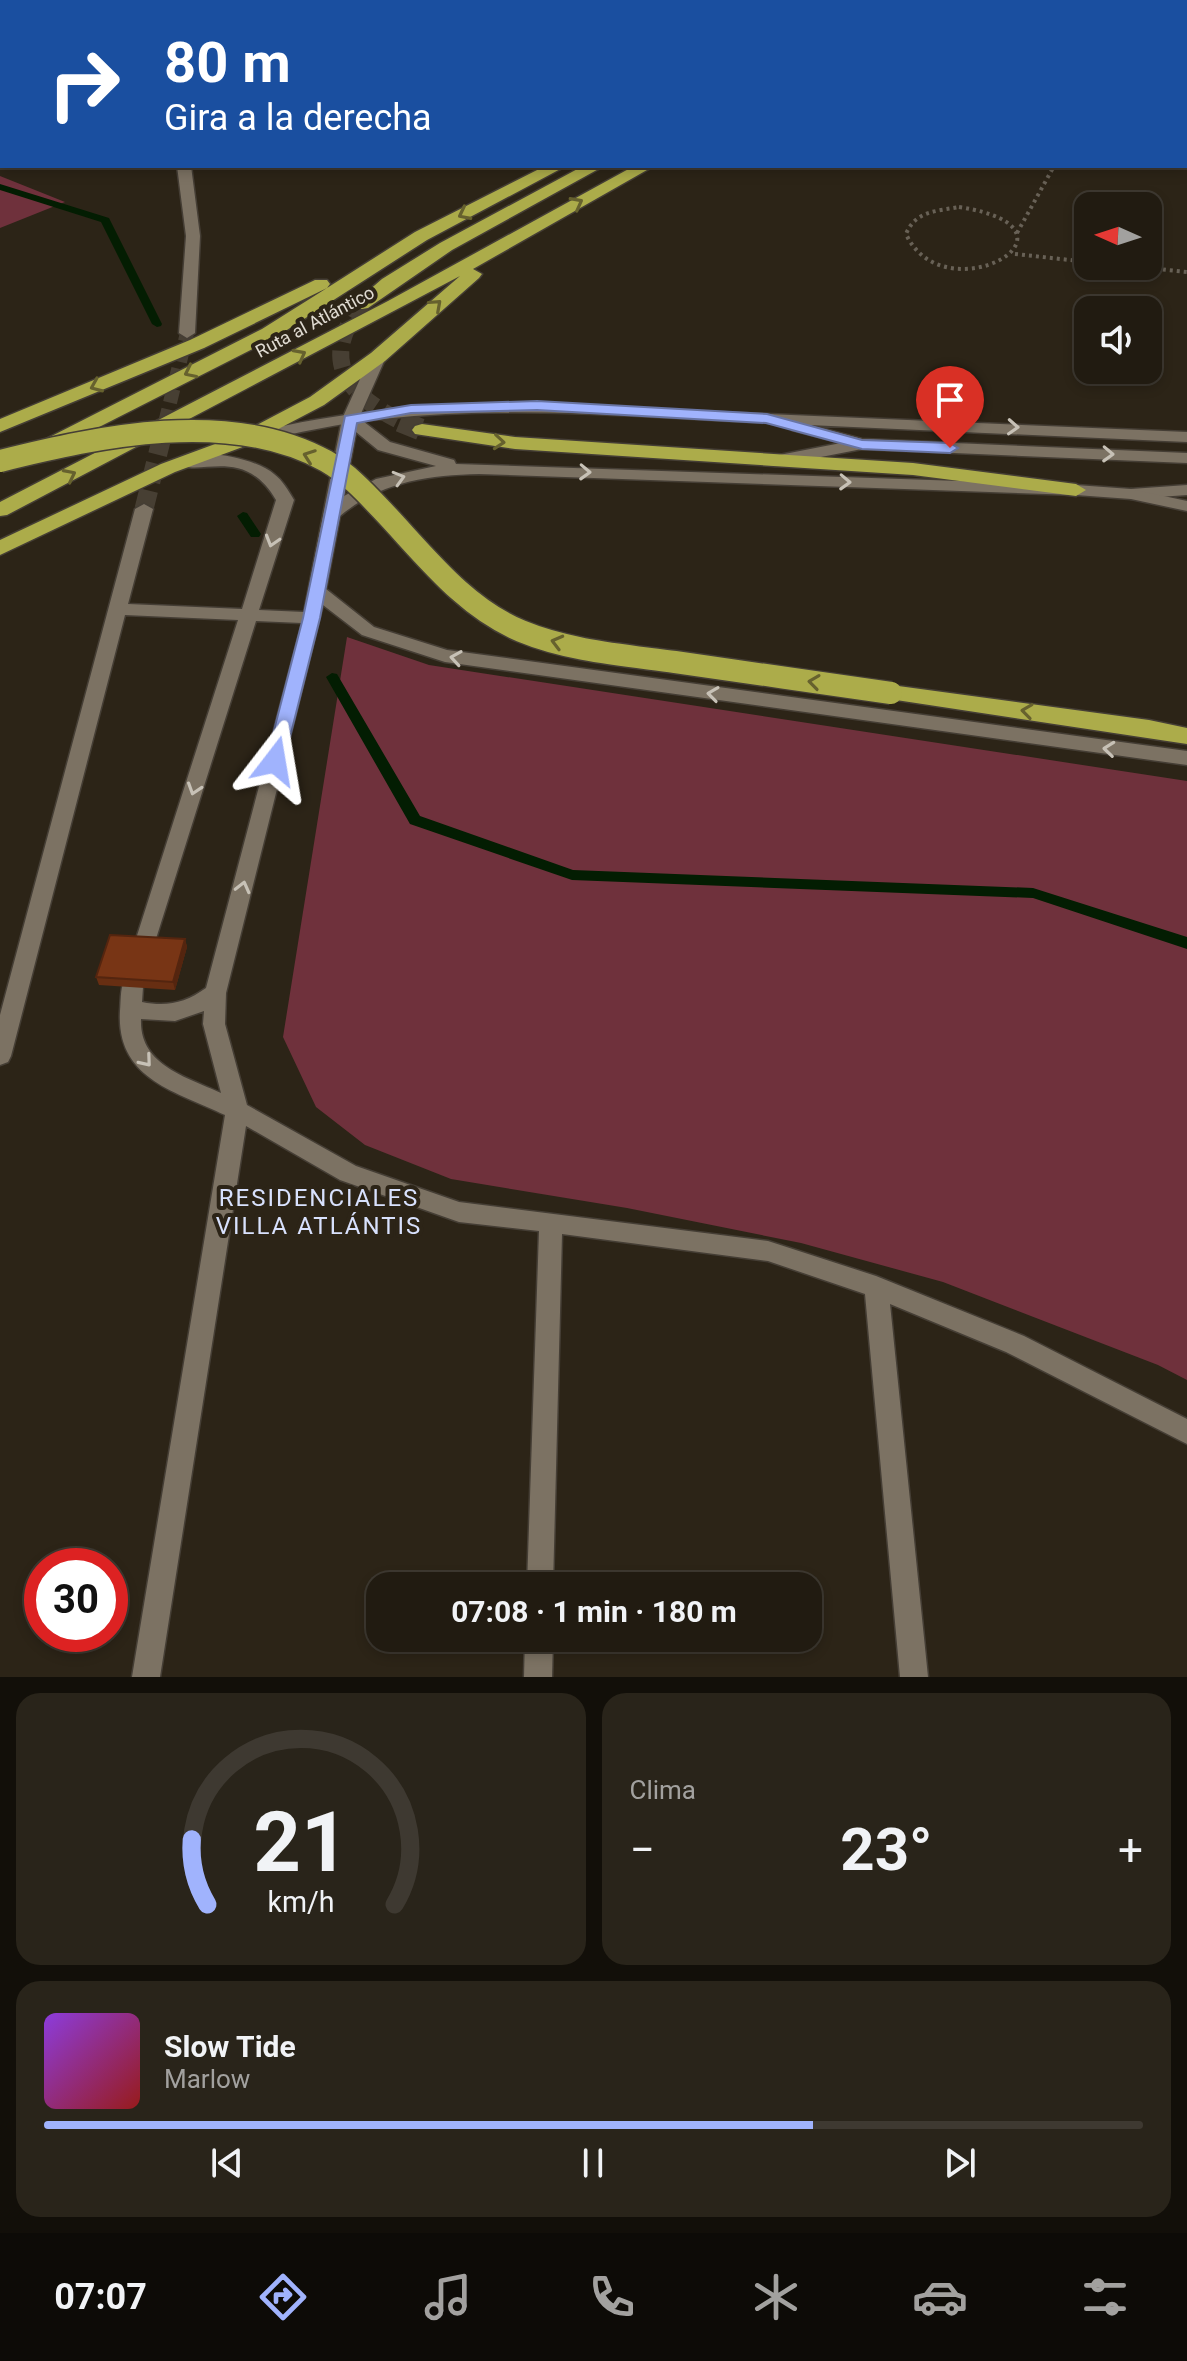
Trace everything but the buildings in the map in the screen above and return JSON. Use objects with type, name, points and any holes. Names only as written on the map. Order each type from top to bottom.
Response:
[{"type":"highway","name":"Ruta al Atlántico","points":[[0,471],[95,419],[269,333],[421,236],[554,168]]},
{"type":"highway","points":[[362,304],[387,283],[426,258],[592,168]]},
{"type":"highway","name":"Ruta al Atlántico","points":[[0,510],[394,305],[642,168]]},
{"type":"highway","points":[[0,548],[184,462],[241,441],[317,401],[378,357],[457,286],[528,230]]},
{"type":"highway","points":[[0,426],[197,344],[421,236]]},
{"type":"highway","points":[[0,461],[101,436],[170,430],[209,431],[267,442],[316,457],[355,481],[459,591],[493,618],[553,642],[1187,736]]},
{"type":"highway","points":[[422,430],[515,443],[955,473],[1076,490]]},
{"type":"street","points":[[184,168],[193,236],[187,333]]},
{"type":"street","points":[[146,1677],[237,1110],[214,1024],[215,993],[312,618],[350,419],[378,357]]},
{"type":"street","points":[[241,441],[284,429],[411,409],[537,406],[1187,437]]},
{"type":"street","points":[[767,418],[862,444],[1187,458]]},
{"type":"street","points":[[350,419],[384,446],[429,461],[479,469]]},
{"type":"street","points":[[773,461],[862,444]]},
{"type":"street","points":[[144,945],[285,500],[273,480],[250,465],[230,460],[184,462]]},
{"type":"street","points":[[332,514],[348,499],[377,485],[409,474],[444,469],[1076,490],[1131,494],[1187,506]]},
{"type":"street","points":[[1131,494],[1187,490]]},
{"type":"street","points":[[0,1056],[144,509]]},
{"type":"street","points":[[316,590],[368,631],[445,656],[1187,758]]},
{"type":"street","points":[[118,609],[312,618]]},
{"type":"street","points":[[215,993],[197,1006],[175,1014],[152,1014],[132,997],[133,1043],[142,1059],[156,1073],[237,1110],[348,1173],[459,1212],[768,1251],[876,1287],[1015,1344],[1134,1402],[1187,1432]]},
{"type":"street","points":[[540,1572],[551,1224]]},
{"type":"street","points":[[876,1287],[914,1677]]},
{"type":"street","points":[[538,1677],[539,1652]]},
{"type":"path","points":[[1015,254],[1019,244],[1017,233],[1053,168]]},
{"type":"path","points":[[1017,233],[995,215],[959,207],[924,213],[912,220],[906,229],[906,239],[922,257],[945,266],[990,266],[1015,254],[1074,260]]},
{"type":"path","points":[[1162,269],[1187,272]]},
{"type":"shaded area","points":[[0,176],[65,202],[0,228]]},
{"type":"shaded area","points":[[347,637],[429,665],[1187,781],[1187,1380],[1158,1365],[943,1282],[801,1243],[627,1208],[451,1179],[365,1145],[316,1107],[283,1037]]},
{"type":"waterway","points":[[0,187],[105,220],[157,324]]},
{"type":"waterway","points":[[243,516],[255,534]]},
{"type":"waterway","points":[[332,677],[415,820],[572,875],[1033,893],[1187,943]]},
{"type":"tunnel","points":[[362,304],[349,324],[342,343],[341,359],[345,374],[367,401],[401,422]]},
{"type":"tunnel","points":[[165,423],[187,333]]},
{"type":"tunnel","points":[[144,509],[166,421]]},
{"type":"tunnel","points":[[401,422],[422,430]]},
{"type":"district","name":"RESIDENCIALES VILLA ATLÁNTIS","points":[[319,1212]]},
{"type":"route","points":[[275,761],[312,618],[350,419],[411,409],[537,406],[767,418],[862,444],[950,448]]}]
